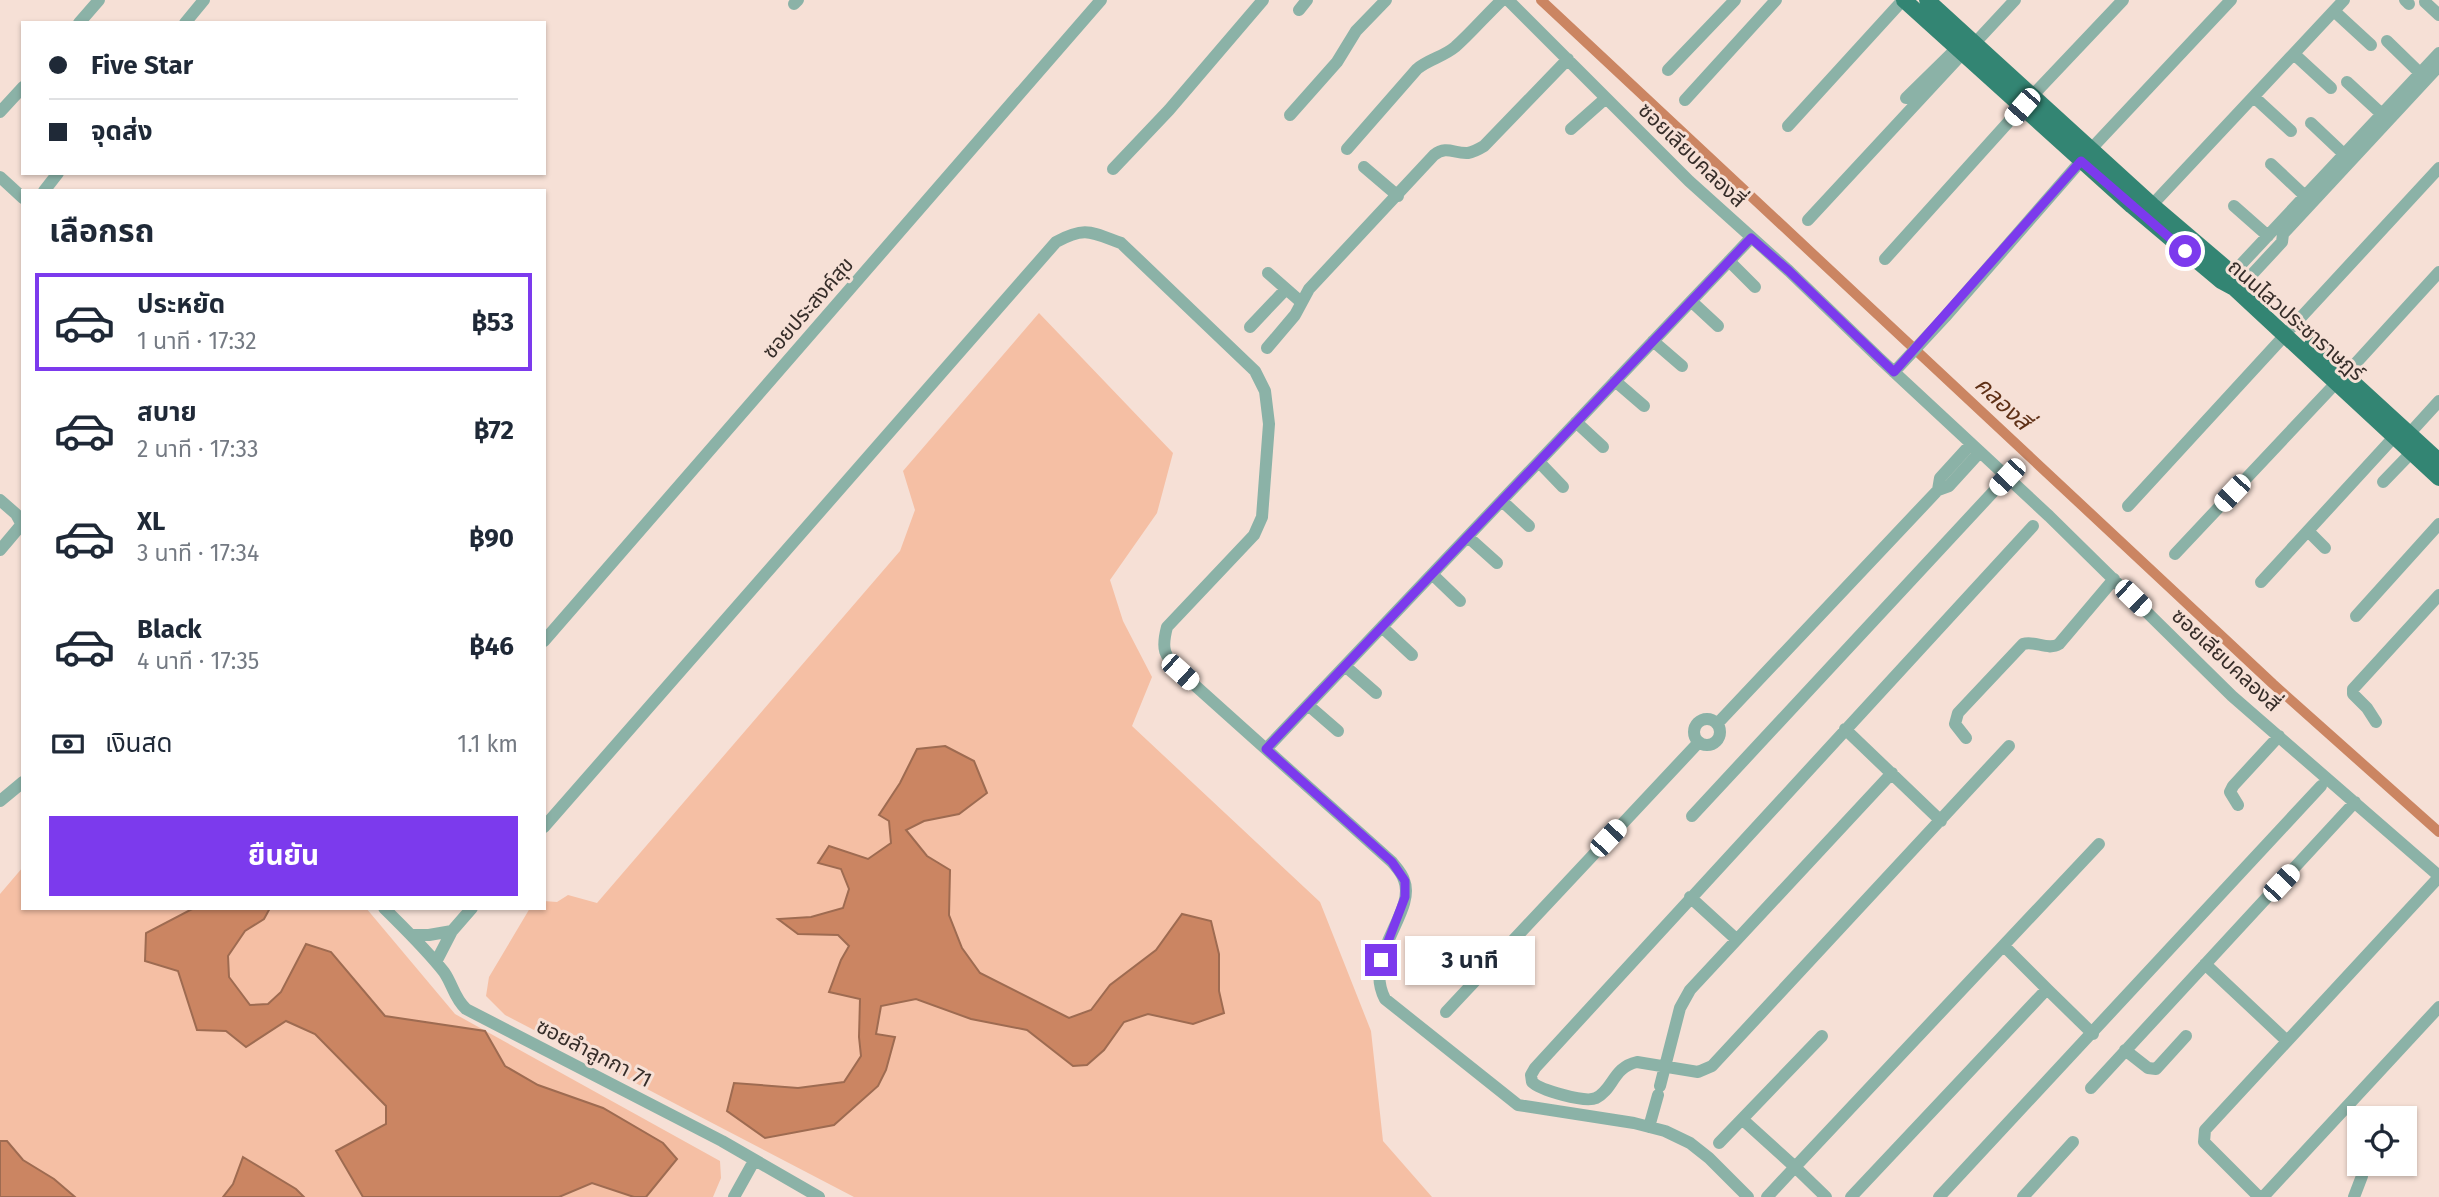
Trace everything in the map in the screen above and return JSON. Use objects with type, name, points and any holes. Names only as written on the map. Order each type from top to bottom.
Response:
[{"type":"main road","name":"ถนนไสวประชาราษฎร์","points":[[1903,0],[1965,48],[2087,155],[2152,205],[2238,278],[2289,331],[2402,436],[2439,461]]},
{"type":"main road","name":"ถนนไสวประชาราษฎร์","points":[[1927,0],[1965,48]]},
{"type":"main road","name":"ถนนไสวประชาราษฎร์","points":[[2087,155],[2132,206],[2221,281],[2289,331]]},
{"type":"main road","name":"ถนนไสวประชาราษฎร์","points":[[2402,436],[2411,453],[2439,478]]},
{"type":"street","points":[[81,21],[99,0]]},
{"type":"street","points":[[187,21],[204,0]]},
{"type":"street","name":"ซอยประสงค์สุข","points":[[546,639],[1101,0]]},
{"type":"street","points":[[1113,169],[1264,0]]},
{"type":"street","points":[[1290,115],[1337,62],[1356,31],[1386,0]]},
{"type":"street","points":[[1347,149],[1417,68],[1456,46],[1502,0]]},
{"type":"street","name":"ซอยเลียบคลองสี่","points":[[1508,0],[1689,181],[1898,368],[1976,448],[2232,696],[2439,876]]},
{"type":"street","points":[[1668,71],[1735,0]]},
{"type":"street","points":[[1685,100],[1776,0]]},
{"type":"street","points":[[1787,126],[1903,0]]},
{"type":"street","points":[[1808,220],[1965,48],[2015,0]]},
{"type":"street","points":[[1885,259],[2027,101],[2123,0]]},
{"type":"street","points":[[1898,368],[2087,155],[2231,0]]},
{"type":"street","points":[[2152,205],[2344,0]]},
{"type":"street","points":[[2425,2],[2439,15]]},
{"type":"street","points":[[2334,11],[2371,45]]},
{"type":"street","points":[[2387,41],[2423,76]]},
{"type":"street","points":[[1906,97],[1965,48]]},
{"type":"street","points":[[2276,232],[2423,76],[2439,53]]},
{"type":"street","points":[[2294,54],[2331,88]]},
{"type":"street","points":[[1267,348],[1294,315],[1309,289],[1424,165],[1441,149],[1471,153],[1493,140],[1568,59]]},
{"type":"street","points":[[2423,76],[2439,66]]},
{"type":"street","points":[[2347,82],[2385,117]]},
{"type":"street","points":[[0,113],[21,89]]},
{"type":"street","points":[[2254,97],[2291,131]]},
{"type":"street","points":[[1572,129],[1606,98]]},
{"type":"street","points":[[2311,123],[2348,157]]},
{"type":"street","points":[[2238,278],[2305,196],[2348,157]]},
{"type":"street","points":[[2272,164],[2305,196]]},
{"type":"street","points":[[1364,166],[1398,196]]},
{"type":"street","points":[[2128,506],[2439,169]]},
{"type":"street","points":[[46,189],[56,175]]},
{"type":"street","points":[[0,177],[21,196]]},
{"type":"street","points":[[2234,206],[2276,232]]},
{"type":"street","points":[[546,825],[1056,242],[1075,231],[1096,233],[1121,243],[1255,371],[1265,391],[1269,424],[1262,517],[1254,535],[1167,627],[1163,642],[1166,657],[1180,672],[1392,862],[1405,881],[1405,897],[1381,960],[1378,976],[1379,988],[1385,999],[1518,1105],[1665,1131],[1690,1143],[1709,1158],[1748,1197]]},
{"type":"street","points":[[1266,749],[1751,238]]},
{"type":"street","points":[[1729,261],[1755,287]]},
{"type":"street","points":[[2175,554],[2439,272]]},
{"type":"street","points":[[1268,273],[1301,302]]},
{"type":"street","points":[[1250,327],[1286,289]]},
{"type":"street","points":[[1691,301],[1718,326]]},
{"type":"street","points":[[1653,341],[1682,366]]},
{"type":"street","points":[[1615,381],[1644,406]]},
{"type":"street","points":[[2261,582],[2439,401]]},
{"type":"street","points":[[1576,422],[1603,447]]},
{"type":"street","points":[[1717,724],[1938,489],[1940,478],[1976,448]]},
{"type":"street","points":[[2383,482],[2411,453]]},
{"type":"street","points":[[1539,462],[1563,487]]},
{"type":"street","points":[[1692,816],[2007,477]]},
{"type":"street","points":[[0,500],[16,514],[21,523]]},
{"type":"street","points":[[1502,501],[1530,526]]},
{"type":"street","points":[[2357,616],[2439,524]]},
{"type":"street","points":[[0,550],[21,526]]},
{"type":"street","points":[[2009,746],[1712,1066],[1698,1072],[1637,1062],[1628,1064],[1601,1094],[1591,1099],[1554,1092],[1535,1085],[1531,1079],[1535,1068],[2033,526]]},
{"type":"street","points":[[2309,532],[2325,548]]},
{"type":"street","points":[[1468,537],[1497,562]]},
{"type":"street","points":[[1433,574],[1460,601]]},
{"type":"street","points":[[1966,738],[1955,724],[1958,713],[2023,645],[2028,642],[2054,647],[2059,644],[2114,579]]},
{"type":"street","points":[[2376,722],[2368,708],[2353,694],[2353,689],[2439,595]]},
{"type":"street","points":[[1382,627],[1412,655]]},
{"type":"street","points":[[1345,666],[1376,693]]},
{"type":"street","points":[[1308,705],[1338,731]]},
{"type":"street","points":[[1708,719],[1717,724],[1720,734],[1718,739],[1709,744],[1699,742],[1694,732],[1698,723],[1708,719]]},
{"type":"street","points":[[1845,729],[1941,821]]},
{"type":"street","points":[[2238,805],[2230,792],[2279,736]]},
{"type":"street","points":[[1446,1012],[1699,742]]},
{"type":"street","points":[[1648,1127],[1684,1000],[1736,939],[1892,773]]},
{"type":"street","points":[[0,801],[21,784]]},
{"type":"street","points":[[1945,1195],[2322,786]]},
{"type":"street","points":[[2091,1088],[2355,802]]},
{"type":"street","points":[[1766,1197],[2099,844]]},
{"type":"street","points":[[2439,876],[2286,1040],[2203,1134],[2204,1142],[2261,1197],[2439,1007]]},
{"type":"street","points":[[1690,897],[1736,939]]},
{"type":"street","name":"ซอยลำลูกกา 71","points":[[386,910],[436,962],[450,981],[456,1000],[466,1009],[722,1141],[819,1197]]},
{"type":"street","points":[[436,962],[452,931],[470,910]]},
{"type":"street","points":[[411,935],[452,931]]},
{"type":"street","points":[[2004,946],[2092,1034]]},
{"type":"street","points":[[2205,964],[2286,1040]]},
{"type":"street","points":[[1851,1197],[2048,989]]},
{"type":"street","points":[[1719,1143],[1822,1036]]},
{"type":"street","points":[[2125,1050],[2148,1068],[2156,1069],[2186,1036]]},
{"type":"street","points":[[1742,1119],[1826,1197]]},
{"type":"street","points":[[2023,1197],[2073,1142]]},
{"type":"street","points":[[734,1197],[754,1161]]},
{"type":"street","points":[[2354,1197],[2362,1176]]},
{"type":"shaded area","points":[[1039,313],[1173,453],[1157,513],[1110,580],[1123,621],[1152,677],[1132,726],[1320,902],[1371,1031],[1383,1141],[1432,1197],[854,1197],[505,1015],[486,996],[489,977],[529,910],[546,910],[546,901],[557,902],[568,895],[597,903],[900,551],[915,510],[903,471]]},
{"type":"shaded area","points":[[945,746],[974,761],[987,793],[959,814],[924,821],[906,830],[927,856],[950,870],[949,915],[962,948],[980,973],[1069,1018],[1091,1010],[1110,985],[1156,950],[1182,914],[1211,921],[1219,954],[1219,991],[1224,1013],[1193,1024],[1148,1014],[1124,1022],[1104,1050],[1087,1065],[1073,1066],[1027,1030],[971,1019],[916,999],[881,1006],[876,1034],[895,1037],[886,1070],[878,1086],[834,1125],[765,1138],[727,1111],[734,1083],[798,1088],[844,1082],[861,1056],[860,999],[829,992],[849,946],[838,935],[798,934],[778,919],[811,917],[843,908],[849,889],[841,869],[818,863],[829,846],[868,859],[891,843],[889,821],[879,815],[900,783],[917,749]]},
{"type":"shaded area","points":[[21,869],[21,910],[368,910],[455,1014],[720,1161],[721,1178],[713,1197],[0,1197],[0,894]]},
{"type":"shaded area","points":[[190,910],[269,910],[264,919],[245,931],[228,956],[229,977],[250,1005],[268,1004],[281,992],[306,944],[331,952],[385,1016],[485,1031],[505,1066],[538,1085],[603,1108],[663,1143],[677,1159],[646,1197],[634,1197],[592,1183],[559,1197],[363,1197],[336,1151],[386,1124],[386,1106],[315,1034],[286,1021],[246,1047],[226,1031],[197,1030],[178,971],[145,961],[146,933]]},
{"type":"shaded area","points":[[0,1141],[7,1141],[23,1160],[54,1179],[75,1197],[0,1197]]},
{"type":"shaded area","points":[[243,1157],[296,1189],[304,1197],[223,1197],[233,1184]]},
{"type":"waterway","name":"คลองสี่","points":[[1541,0],[2273,684],[2439,832]]},
{"type":"route","points":[[1381,960],[1405,897],[1405,881],[1392,862],[1266,749],[1751,238],[1894,372],[2081,161],[2185,251]]}]
